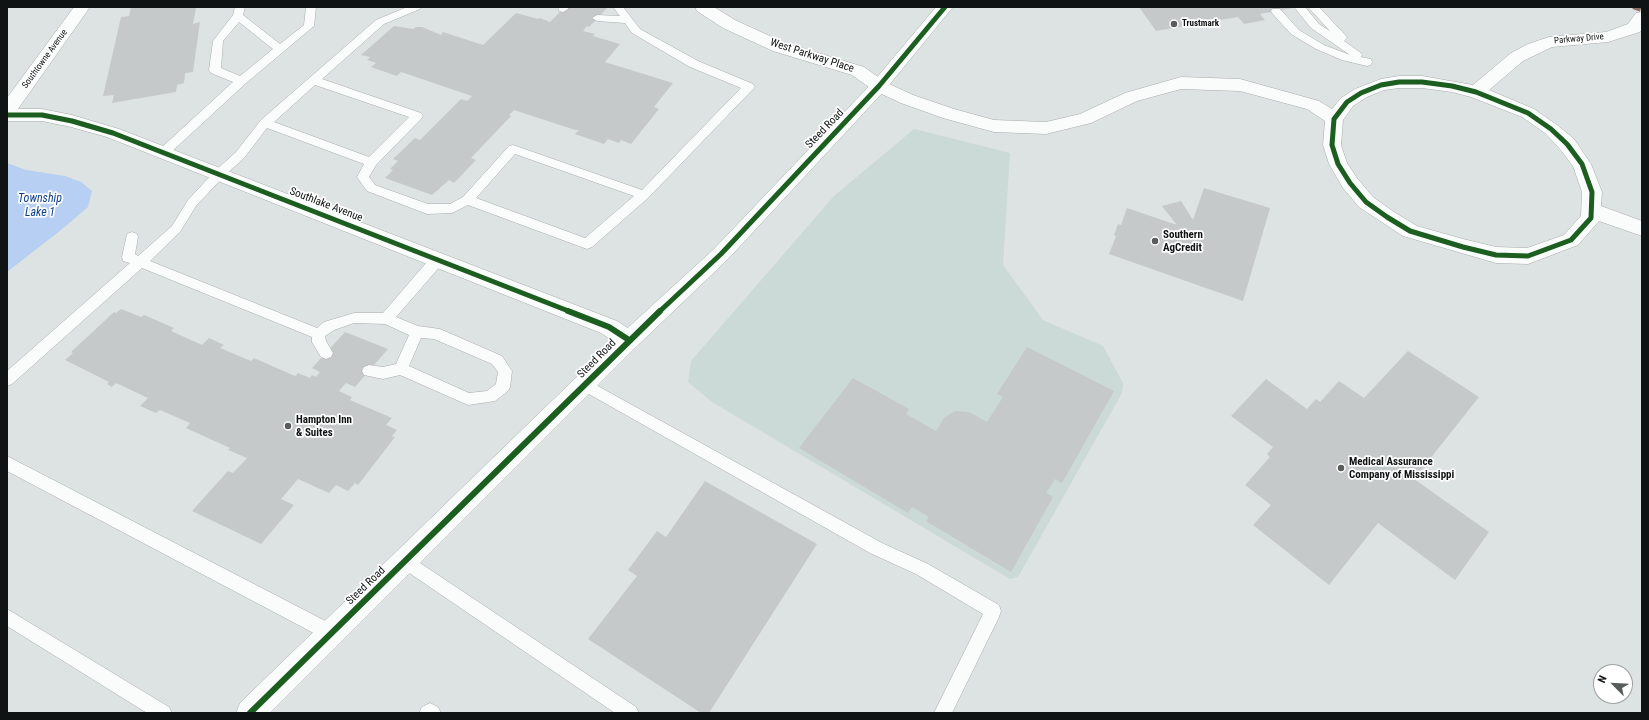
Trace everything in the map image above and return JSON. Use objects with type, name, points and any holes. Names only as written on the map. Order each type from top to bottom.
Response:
[{"type":"street","name":"Southtowne Avenue","points":[[7,111],[82,7]]},
{"type":"street","name":"West Parkway Place","points":[[703,7],[729,24],[779,47],[858,71],[880,86],[907,99],[949,114],[994,126],[1046,128],[1085,119],[1130,97],[1181,83],[1240,85],[1273,93],[1313,106],[1334,119]]},
{"type":"street","name":"Steed Road","points":[[250,713],[630,340],[721,254],[880,86],[945,7]]},
{"type":"street","name":"Parkway Drive","points":[[1476,92],[1517,57],[1534,48],[1549,42],[1608,37],[1634,28],[1642,17]]},
{"type":"street","points":[[1399,82],[1422,82],[1452,86],[1476,92],[1528,113],[1551,129],[1567,144],[1582,164],[1592,192],[1591,218],[1571,240],[1528,256],[1496,255],[1434,239],[1410,231],[1366,202],[1350,183],[1338,164],[1332,146],[1334,119],[1347,102],[1361,93],[1399,82]]},
{"type":"street","name":"Southlake Avenue","points":[[7,115],[42,115],[72,121],[113,133],[610,327],[630,340]]},
{"type":"street","points":[[1592,210],[1642,229]]},
{"type":"lane","points":[[164,152],[241,81],[309,26],[311,7]]},
{"type":"lane","points":[[7,380],[176,229],[192,203],[219,174],[240,156],[265,123],[315,81],[380,22],[416,7]]},
{"type":"lane","points":[[467,200],[587,244],[644,195],[749,86],[694,64],[636,31],[618,7]]},
{"type":"lane","points":[[1299,7],[1316,26],[1367,62]]},
{"type":"lane","points":[[1313,7],[1367,62]]},
{"type":"lane","points":[[1325,7],[1360,49],[1367,62]]},
{"type":"lane","points":[[1282,10],[1295,32],[1320,47],[1346,58],[1367,62]]},
{"type":"lane","points":[[241,81],[215,70],[218,42],[239,11],[280,49]]},
{"type":"lane","points":[[597,18],[627,20]]},
{"type":"lane","points":[[315,81],[417,116],[371,162],[363,178],[371,188],[427,209],[452,208],[467,200],[513,149],[644,195]]},
{"type":"lane","points":[[265,123],[371,162]]},
{"type":"lane","points":[[132,237],[128,257],[318,334]]},
{"type":"lane","points":[[386,319],[438,259]]},
{"type":"lane","points":[[318,334],[329,326],[354,318],[386,319],[417,332],[435,333],[497,360],[505,371],[503,387],[490,397],[468,399],[401,369],[383,373],[369,371]]},
{"type":"lane","points":[[401,369],[417,332]]},
{"type":"lane","points":[[318,334],[319,342],[326,353]]},
{"type":"lane","points":[[585,385],[876,548],[922,569],[993,610],[943,713]]},
{"type":"lane","points":[[7,463],[332,633]]},
{"type":"lane","points":[[405,561],[630,713]]},
{"type":"lane","points":[[7,617],[163,713]]},
{"type":"lane","points":[[428,713],[432,713]]},
{"type":"shaded area","points":[[914,129],[1010,153],[1003,265],[1043,320],[1103,346],[1123,383],[1122,393],[1018,577],[1010,579],[712,402],[688,382],[691,361],[834,196]]},
{"type":"water","name":"Township Lake 1","points":[[7,163],[26,170],[65,176],[81,182],[92,191],[88,207],[7,272]]},
{"type":"building","points":[[131,7],[200,7],[196,8],[193,24],[200,22],[193,72],[185,73],[184,83],[177,85],[176,92],[112,103],[114,95],[103,96],[121,17],[129,16]]},
{"type":"building","points":[[565,7],[608,7],[589,27],[587,26],[583,31],[595,34],[593,36],[620,44],[605,62],[673,83],[654,107],[659,109],[631,144],[621,140],[619,143],[608,139],[604,144],[575,134],[579,130],[514,110],[509,115],[511,116],[471,158],[476,160],[454,183],[449,180],[432,195],[385,178],[393,170],[390,169],[398,161],[393,159],[415,138],[420,140],[461,99],[467,101],[472,96],[401,72],[397,76],[371,67],[376,63],[367,60],[370,57],[361,55],[394,26],[413,29],[416,27],[422,27],[441,35],[443,32],[483,45],[516,13],[538,19],[540,18],[550,22]]},
{"type":"building","name":"Trustmark","points":[[1139,7],[1293,8],[1260,14],[1265,20],[1244,24],[1238,17],[1156,31]]},
{"type":"building","name":"Southern AgCredit","points":[[1204,188],[1270,208],[1243,301],[1109,254],[1116,236],[1114,235],[1118,224],[1121,225],[1127,208],[1177,225],[1162,206],[1181,201],[1193,220]]},
{"type":"building","name":"Hampton Inn & Suites","points":[[121,309],[141,317],[144,315],[174,328],[171,331],[202,345],[209,338],[224,345],[220,348],[251,361],[254,358],[295,376],[298,373],[310,378],[312,375],[316,377],[320,372],[312,368],[345,332],[388,349],[355,387],[346,383],[339,391],[352,397],[350,400],[392,418],[386,425],[397,430],[392,436],[395,437],[358,485],[355,483],[348,491],[336,485],[329,493],[298,479],[281,499],[294,505],[261,544],[192,511],[228,471],[233,473],[247,458],[228,450],[230,448],[186,428],[190,423],[160,410],[156,413],[140,406],[148,398],[116,383],[112,387],[107,384],[109,382],[65,360],[73,353],[71,352],[114,312],[116,313]]},
{"type":"building","points":[[1027,347],[1114,391],[1062,483],[1055,479],[1046,493],[1053,497],[1011,572],[926,521],[929,517],[912,507],[908,513],[799,448],[853,378],[909,409],[906,414],[936,431],[944,418],[955,411],[969,412],[987,422],[1003,397],[997,394]]},
{"type":"building","name":"Medical Assurance Company of Mississippi","points":[[1408,351],[1479,397],[1414,479],[1489,532],[1455,580],[1378,523],[1329,585],[1253,525],[1271,505],[1245,485],[1270,457],[1267,454],[1273,447],[1231,416],[1266,379],[1307,409],[1316,399],[1320,402],[1339,381],[1364,398]]},
{"type":"building","points":[[705,481],[817,544],[709,713],[701,713],[588,639],[637,576],[628,570],[657,531],[666,537]]},
{"type":"marked path","points":[[1633,7],[1642,10]]},
{"type":"cycle path","points":[[250,713],[629,340],[721,254],[879,86],[945,7]]},
{"type":"cycle path","points":[[1399,82],[1422,82],[1452,86],[1476,92],[1528,113],[1551,129],[1567,144],[1582,164],[1592,192],[1591,218],[1571,240],[1528,256],[1496,255],[1463,247],[1410,231],[1387,217],[1366,202],[1350,183],[1338,164],[1332,145],[1334,119],[1347,102],[1361,93],[1381,85],[1399,82]]},
{"type":"cycle path","points":[[7,115],[42,115],[72,121],[113,133],[609,327],[629,340]]},
{"type":"place","name":"Trustmark","points":[[1174,24]]},
{"type":"place","name":"Southern AgCredit","points":[[1155,241]]},
{"type":"place","name":"Hampton Inn & Suites","points":[[288,426]]},
{"type":"place","name":"Medical Assurance Company of Mississippi","points":[[1341,468]]}]
